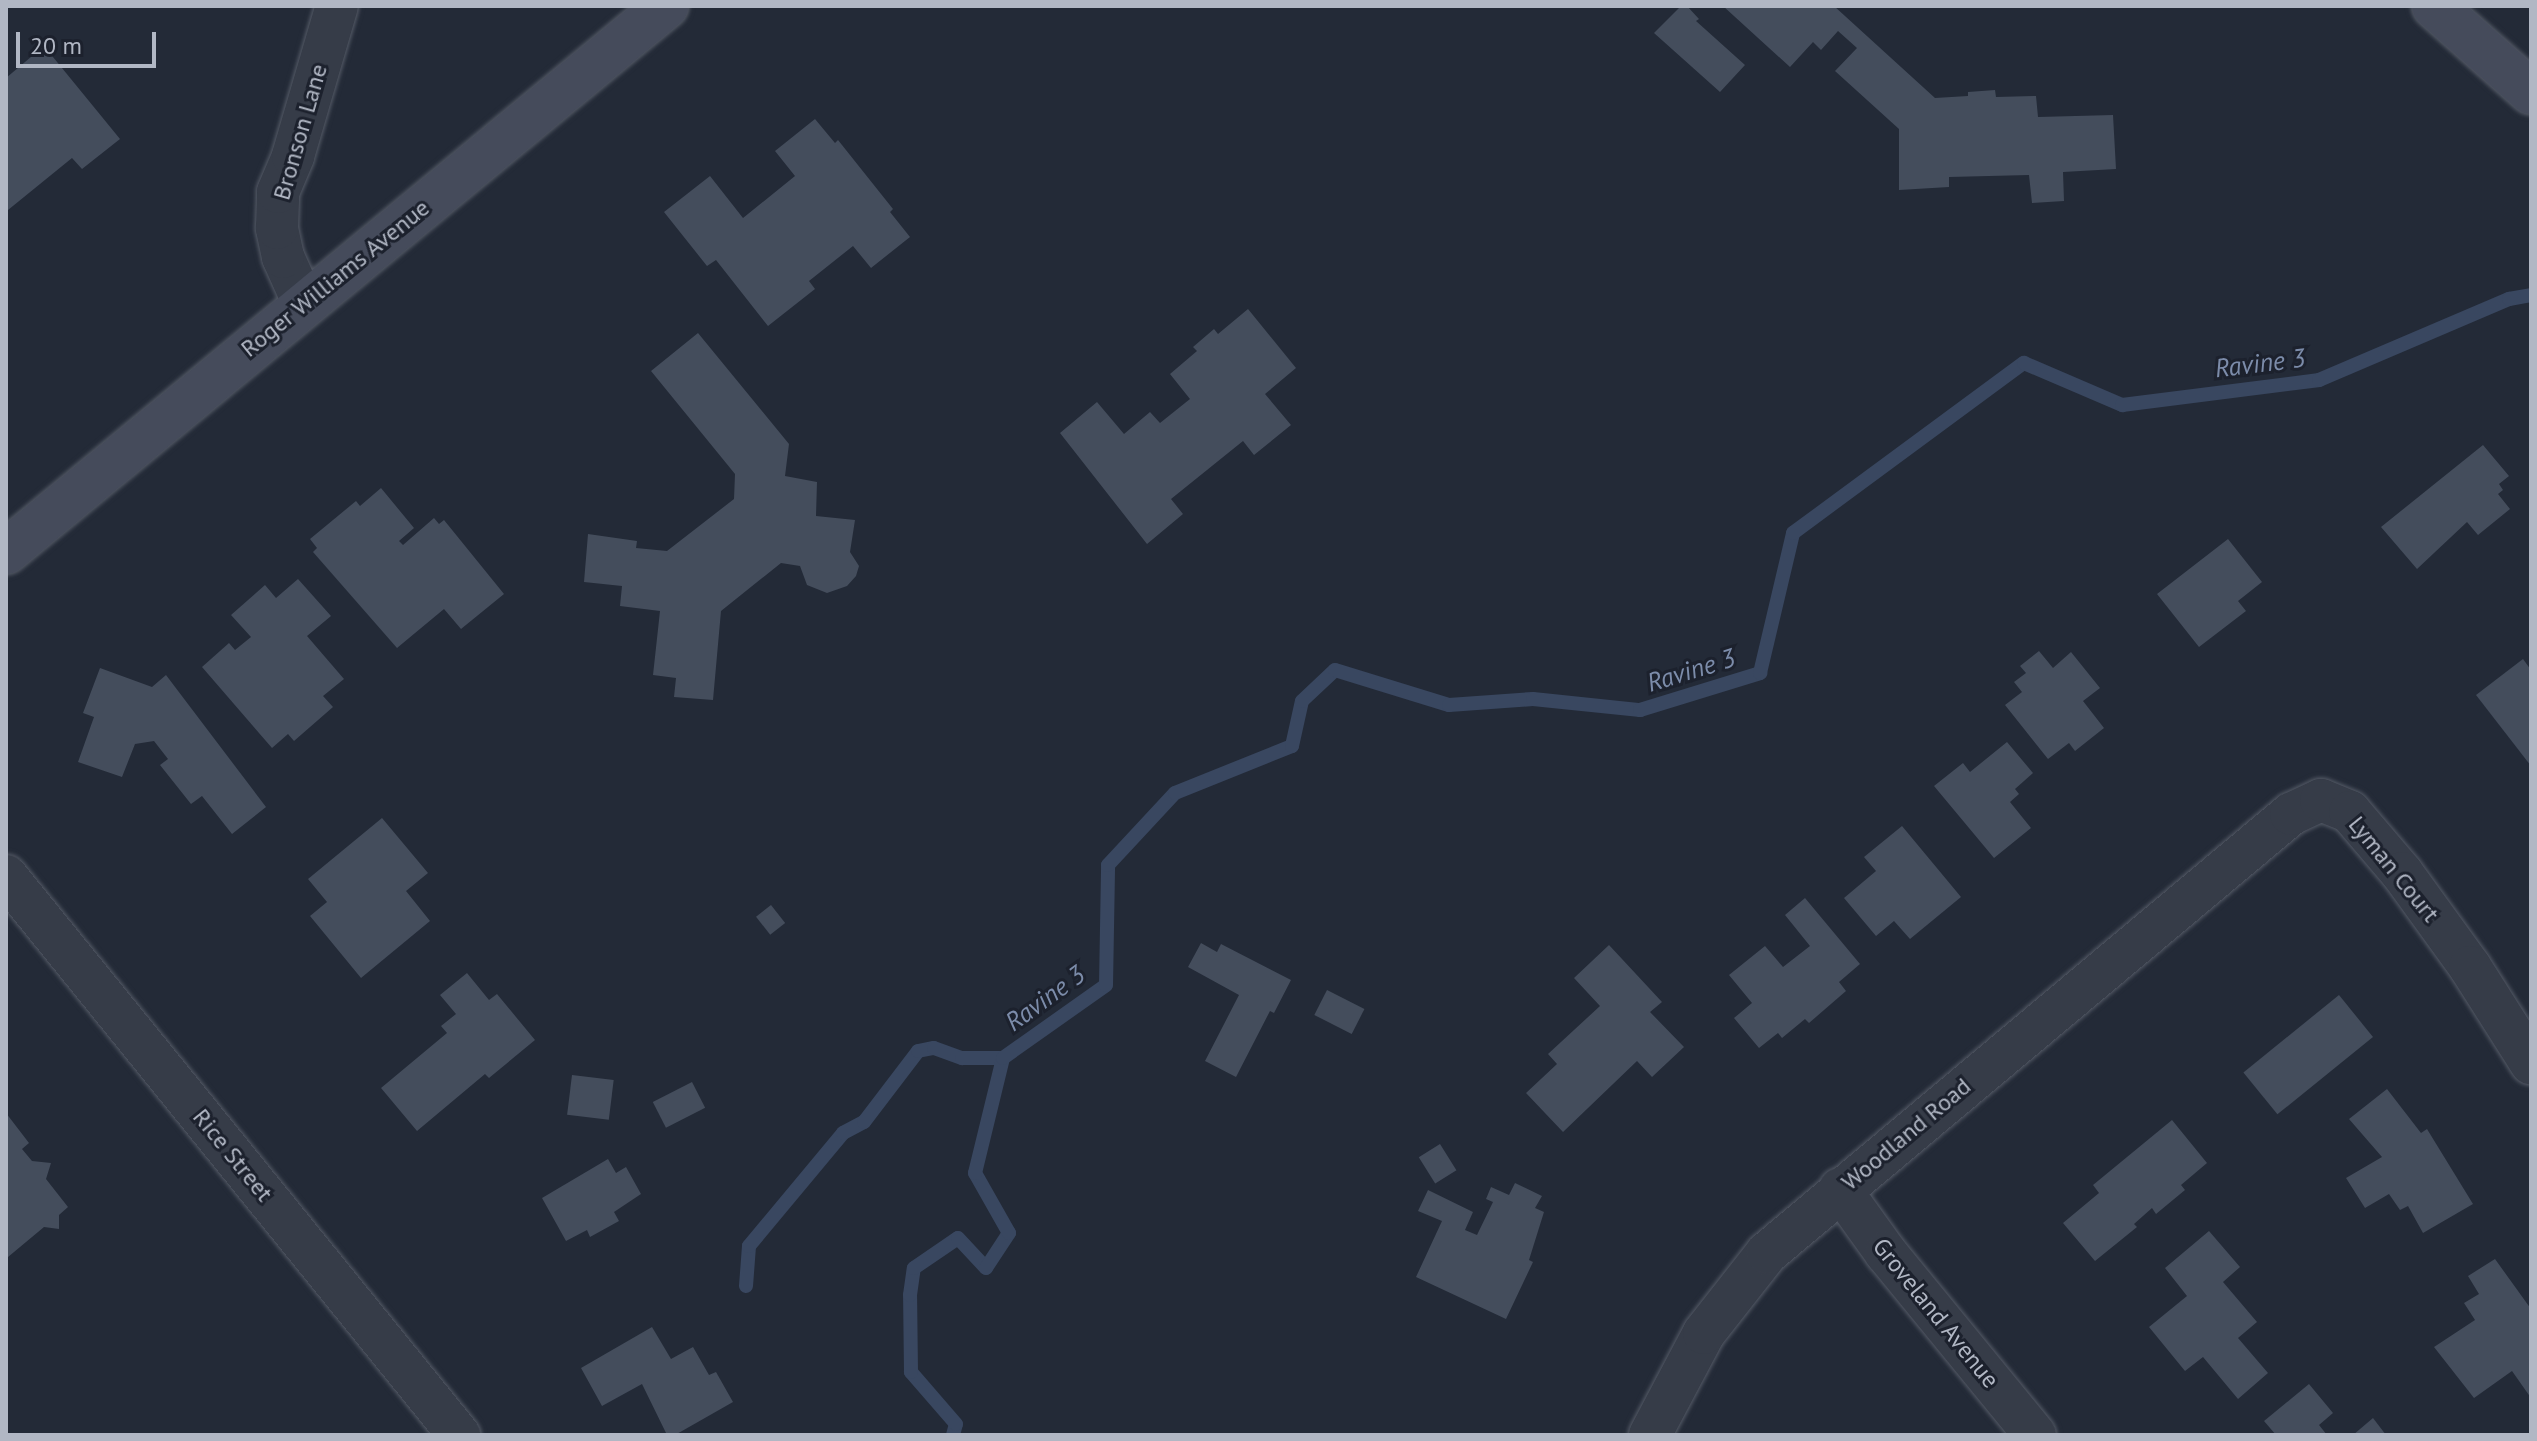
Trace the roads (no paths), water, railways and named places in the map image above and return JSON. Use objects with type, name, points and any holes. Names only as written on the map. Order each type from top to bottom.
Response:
[{"type":"street","name":"Bronson Lane","points":[[304,304],[283,257],[277,228],[278,192],[293,156],[337,6]]},
{"type":"street","name":"Roger Williams Avenue","points":[[6,552],[666,6]]},
{"type":"street","points":[[2434,6],[2529,90]]},
{"type":"street","name":"Lyman Court","points":[[2213,878],[2291,814],[2321,800],[2350,812],[2402,873],[2470,967],[2531,1063]]},
{"type":"street","name":"Rice Street","points":[[6,876],[459,1435]]},
{"type":"street","name":"Woodland Road","points":[[1650,1435],[1704,1333],[1767,1253],[2213,878]]},
{"type":"street","name":"Groveland Avenue","points":[[1840,1189],[1886,1253],[2035,1435]]},
{"type":"waterway","name":"Ravine 3","points":[[953,1435],[956,1424],[911,1372],[910,1295],[914,1268],[958,1238],[986,1268],[1009,1233],[975,1173],[1003,1058],[1106,985],[1108,865],[1175,793],[1292,746],[1302,701],[1335,670],[1449,705],[1533,699],[1640,710],[1760,673],[1793,533],[2024,363],[2122,405],[2319,380],[2509,299],[2531,295]]},
{"type":"waterway","name":"Ravine 3","points":[[746,1286],[749,1246],[843,1133],[864,1122],[918,1051],[934,1048],[962,1058],[1003,1058]]}]
